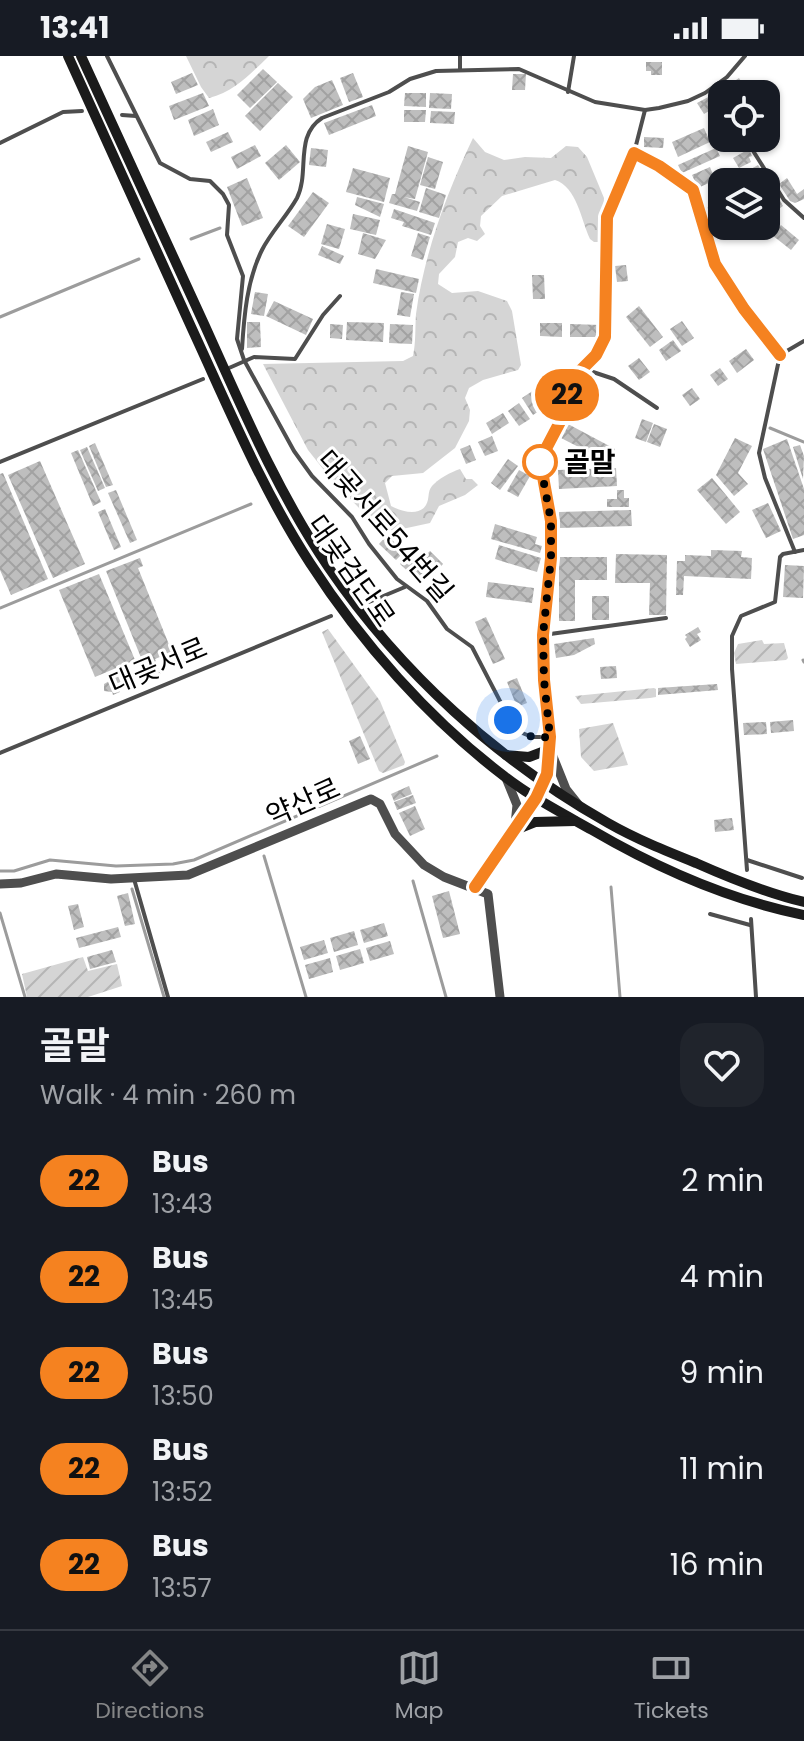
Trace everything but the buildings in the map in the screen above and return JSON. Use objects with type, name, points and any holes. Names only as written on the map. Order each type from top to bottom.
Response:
[{"type":"main road","name":"대곶검단로","points":[[68,56],[221,393],[308,561],[349,619],[441,722],[506,778],[536,798],[663,867],[758,903],[804,915]]},
{"type":"main road","name":"대곶검단로","points":[[81,56],[232,385],[305,529],[357,606],[454,712],[502,754],[580,807],[611,825],[744,884],[804,902]]},
{"type":"main road","points":[[502,754],[529,757],[550,743]]},
{"type":"main road","points":[[515,830],[535,822],[577,821]]},
{"type":"street","points":[[543,635],[550,743],[566,789],[580,807]]},
{"type":"street","points":[[500,997],[490,900],[485,891],[475,887],[544,783],[550,743]]},
{"type":"street","points":[[506,778],[517,805],[515,830]]},
{"type":"street","name":"약산로","points":[[0,884],[21,883],[56,874],[134,879],[197,873],[371,799],[380,804],[395,834],[424,865],[444,877],[475,887]]},
{"type":"lane","name":"대곶서로54번길","points":[[107,56],[160,163],[190,179],[210,181],[227,199],[230,210],[227,235],[244,280],[236,334],[244,360],[300,461],[343,506],[375,553],[405,587],[427,601],[447,629],[472,647],[515,730],[550,743]]},
{"type":"lane","points":[[460,56],[460,70]]},
{"type":"lane","points":[[568,92],[574,56]]},
{"type":"lane","points":[[721,80],[745,56]]},
{"type":"lane","points":[[242,349],[245,312],[256,265],[262,249],[301,186],[304,148],[313,124],[423,74],[460,70],[519,69],[595,102],[645,110],[688,101],[708,90]]},
{"type":"lane","points":[[645,110],[634,153],[607,217],[605,337],[596,355],[571,380],[561,420],[540,460],[551,521],[551,558],[543,635],[666,618]]},
{"type":"lane","points":[[0,143],[63,112],[82,111]]},
{"type":"lane","points":[[122,115],[136,116]]},
{"type":"lane","points":[[754,152],[784,200],[804,218]]},
{"type":"lane","points":[[634,153],[693,190],[715,264],[744,309],[780,355]]},
{"type":"lane","points":[[229,368],[244,360],[268,357],[295,359],[323,315],[340,296]]},
{"type":"lane","points":[[795,552],[765,478],[759,453],[780,355],[804,341]]},
{"type":"lane","points":[[581,368],[614,379],[657,408]]},
{"type":"lane","points":[[0,462],[203,379]]},
{"type":"lane","points":[[747,870],[732,636],[741,616],[771,606],[776,599],[780,557],[804,550]]},
{"type":"lane","points":[[369,602],[405,587]]},
{"type":"lane","name":"대곶서로","points":[[0,753],[331,616]]},
{"type":"lane","points":[[747,860],[802,878]]},
{"type":"lane","points":[[134,879],[168,997]]},
{"type":"lane","points":[[710,914],[751,926]]},
{"type":"lane","points":[[751,919],[756,997]]},
{"type":"green space","points":[[186,56],[269,56],[235,86],[209,98]]},
{"type":"green space","points":[[473,138],[485,152],[504,160],[551,158],[566,146],[578,147],[587,157],[604,198],[602,242],[590,239],[573,197],[555,180],[502,196],[481,216],[480,226],[485,234],[477,241],[468,238],[458,242],[455,257],[439,274],[438,284],[452,293],[478,291],[507,301],[512,311],[521,365],[518,370],[483,380],[469,388],[465,398],[470,410],[469,421],[455,448],[423,473],[392,476],[385,483],[391,506],[409,512],[423,509],[432,486],[456,470],[460,469],[466,479],[472,479],[478,485],[465,495],[439,506],[430,523],[393,531],[361,510],[308,450],[263,364],[403,361],[413,356],[416,314],[431,246],[454,180]]},
{"type":"green space","points":[[328,629],[380,701],[404,765],[383,773],[379,771],[322,632]]},
{"type":"green space","points":[[762,640],[764,644],[784,643],[788,658],[736,664],[734,653],[738,644]]},
{"type":"green space","points":[[654,688],[656,697],[650,698],[581,704],[575,696]]},
{"type":"green space","points":[[613,723],[628,765],[594,771],[581,757],[579,729]]},
{"type":"green space","points":[[83,957],[88,971],[117,964],[122,986],[88,997],[27,997],[22,974]]},
{"type":"waterway","points":[[191,239],[220,228]]},
{"type":"waterway","points":[[0,317],[139,259]]},
{"type":"waterway","points":[[770,428],[804,442]]},
{"type":"waterway","points":[[0,608],[251,504]]},
{"type":"waterway","points":[[0,871],[14,871],[50,860],[116,866],[194,860],[437,756]]},
{"type":"waterway","points":[[264,856],[306,997]]},
{"type":"waterway","points":[[413,881],[446,997]]},
{"type":"waterway","points":[[611,887],[620,997]]},
{"type":"waterway","points":[[132,889],[164,997]]},
{"type":"waterway","points":[[0,913],[25,997]]},
{"type":"bus line","name":"22","points":[[475,887],[536,798],[547,774],[550,737],[543,635],[551,558],[551,521],[540,460],[561,420],[571,380],[603,344],[608,291],[607,217],[634,153],[693,190],[715,264],[744,309],[780,355]]},
{"type":"place","name":"골말","points":[[540,462]]},
{"type":"route","points":[[508,720],[520,733],[550,737],[543,635],[551,558],[551,521],[540,462]]}]
